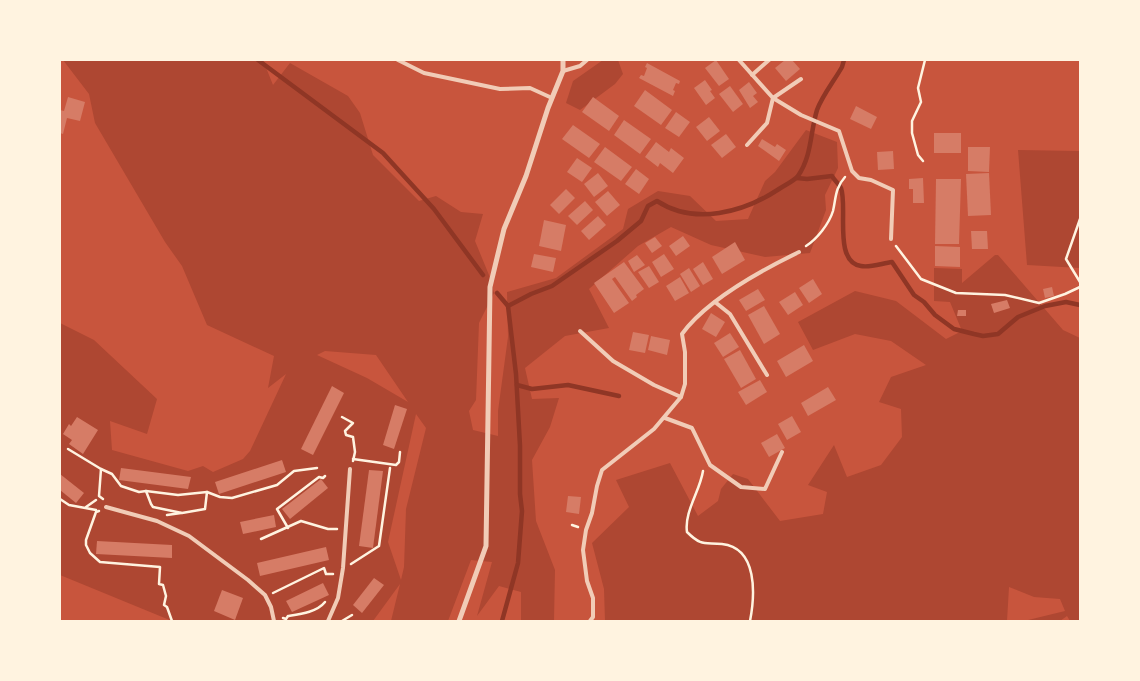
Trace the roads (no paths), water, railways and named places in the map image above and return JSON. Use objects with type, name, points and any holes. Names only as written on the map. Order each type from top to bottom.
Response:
[{"type":"street","points":[[460,621],[486,546],[490,287],[504,229],[526,176],[563,71],[564,60]]},
{"type":"lane","points":[[398,60],[424,73],[500,89],[530,88],[552,98]]},
{"type":"lane","points":[[563,71],[580,66],[587,60]]},
{"type":"lane","points":[[739,60],[773,98],[801,115],[839,131],[852,171],[859,178],[871,180],[893,190],[891,239]]},
{"type":"lane","points":[[752,75],[769,60]]},
{"type":"lane","points":[[747,145],[767,123],[773,98],[801,79]]},
{"type":"lane","points":[[590,621],[593,617],[593,598],[587,581],[583,550],[596,486],[602,470],[654,429],[681,397],[685,384],[685,352],[682,334],[690,322],[715,302],[765,269],[799,252]]},
{"type":"lane","points":[[715,302],[730,314],[768,375]]},
{"type":"lane","points":[[580,332],[614,361],[654,385],[681,397]]},
{"type":"lane","points":[[664,418],[692,428],[710,465],[741,487],[765,489],[782,452]]},
{"type":"lane","points":[[328,621],[338,598],[343,568],[350,470]]},
{"type":"lane","points":[[106,507],[157,521],[189,536],[248,580],[265,596],[271,607],[274,621]]},
{"type":"waterway","points":[[258,60],[383,153],[434,209],[483,275]]},
{"type":"waterway","points":[[508,306],[552,286],[617,241],[641,221],[648,206],[657,201],[672,209],[687,213],[719,213],[751,204],[794,180],[803,168],[806,160],[819,105],[842,67],[844,60]]},
{"type":"waterway","points":[[797,178],[807,179],[832,176],[841,188],[843,197],[844,245],[847,255],[852,262],[861,266],[892,262],[914,295],[924,302],[935,315],[954,329],[983,336],[998,334],[1018,317],[1045,306],[1066,302],[1080,305]]},
{"type":"waterway","points":[[497,293],[508,306],[516,374],[522,511],[518,563],[502,621]]},
{"type":"waterway","points":[[517,385],[532,389],[568,385],[619,396]]}]
